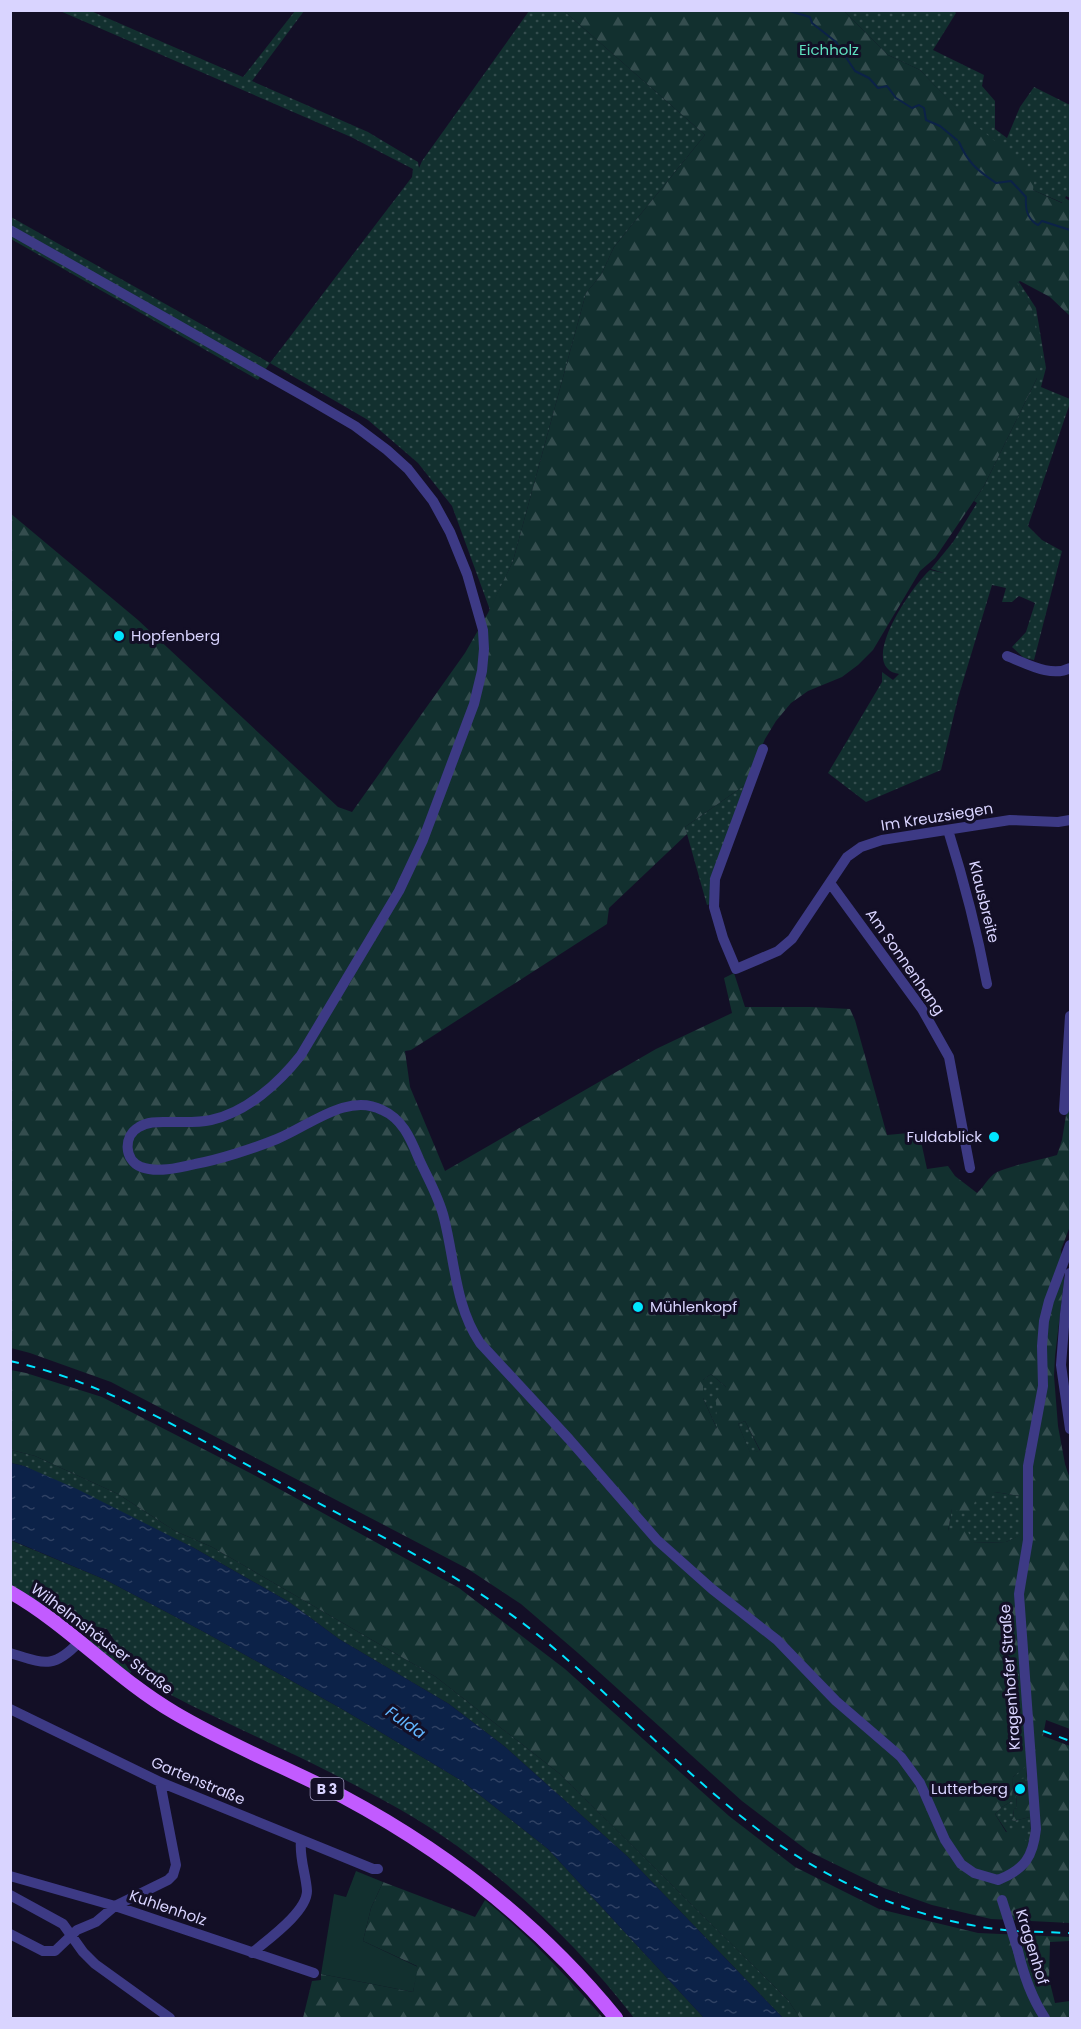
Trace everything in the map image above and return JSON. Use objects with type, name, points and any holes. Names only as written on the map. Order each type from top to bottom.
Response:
[{"type":"main road","name":"Wilhelmshäuser Straße","points":[[10,1592],[51,1618],[126,1681],[174,1713],[367,1810],[457,1867],[542,1939],[578,1975],[615,2019]]},
{"type":"street","points":[[10,230],[355,426],[387,450],[408,469],[433,501],[450,532],[467,574],[483,630],[482,671],[474,704],[423,840],[399,891],[301,1055],[273,1084],[243,1107],[229,1114],[204,1121],[157,1122],[138,1127],[131,1135],[127,1147],[130,1158],[143,1168],[157,1170],[198,1164],[277,1139],[341,1108],[359,1105],[374,1106],[393,1117],[406,1130],[436,1194],[444,1216],[463,1308],[469,1325],[480,1343],[569,1439],[657,1540],[712,1589],[777,1640],[836,1701],[901,1757],[920,1783],[949,1849],[960,1864],[974,1874],[998,1880]]},
{"type":"street","points":[[1007,656],[1050,672],[1071,668]]},
{"type":"street","name":"Im Kreuzsiegen","points":[[763,749],[715,879],[714,907],[723,938],[736,969],[778,951],[792,939],[847,858],[861,847],[882,840],[1010,820],[1058,822],[1071,820]]},
{"type":"street","name":"Klausbreite","points":[[948,830],[968,894],[987,984]]},
{"type":"street","name":"Am Sonnenhang","points":[[830,883],[922,1009],[949,1057],[970,1168]]},
{"type":"street","points":[[1065,1110],[1071,1016]]},
{"type":"street","name":"Kragenhofer Straße","points":[[998,1880],[1016,1871],[1026,1862],[1032,1851],[1036,1829],[1019,1594],[1028,1540],[1028,1466],[1043,1386],[1044,1321],[1049,1302],[1070,1252]]},
{"type":"street","points":[[1071,1273],[1061,1365],[1071,1428]]},
{"type":"street","points":[[10,1653],[38,1661],[54,1661],[79,1642]]},
{"type":"street","name":"Gartenstraße","points":[[10,1709],[160,1782],[373,1869],[378,1869]]},
{"type":"street","points":[[10,1934],[49,1953],[60,1948],[77,1930],[96,1922],[115,1906],[168,1880],[175,1871],[174,1851],[160,1782]]},
{"type":"street","points":[[252,1953],[304,1904],[307,1892],[300,1851],[301,1840]]},
{"type":"street","name":"Kuhlenholz","points":[[10,1876],[115,1906],[314,1973]]},
{"type":"street","name":"Kragenhof","points":[[998,1880],[1025,1981],[1045,2019]]},
{"type":"street","points":[[10,1895],[63,1924],[83,1952],[95,1964],[170,2019]]},
{"type":"green space","points":[[60,11],[91,11],[243,77],[295,11],[304,11],[252,81],[368,132],[418,162],[419,168],[529,11],[564,11],[705,135],[614,247],[601,275],[586,293],[513,561],[490,610],[452,506],[418,463],[368,420],[270,363],[412,177],[413,169],[351,137]]},
{"type":"green space","name":"Eichholz","points":[[564,11],[844,11],[888,55],[920,70],[962,114],[1035,174],[1033,190],[1062,203],[1065,198],[1070,201],[1070,316],[1050,297],[1020,281],[1017,283],[1032,309],[1042,362],[1037,378],[984,486],[935,558],[920,571],[873,650],[842,677],[808,691],[791,703],[765,739],[745,785],[685,827],[687,834],[609,908],[607,924],[411,1050],[405,1051],[410,1087],[445,1171],[656,1049],[732,1013],[724,978],[734,973],[745,1007],[850,1009],[887,1135],[919,1132],[927,1169],[948,1166],[955,1176],[977,1193],[997,1172],[1057,1155],[1068,1103],[1070,1104],[1070,1226],[1061,1250],[1064,1281],[1054,1376],[1058,1426],[1070,1479],[1070,1729],[1046,1720],[1043,1736],[1070,1746],[1070,1923],[991,1919],[932,1905],[884,1888],[808,1851],[742,1801],[521,1604],[468,1569],[111,1382],[11,1348],[10,513],[138,620],[338,807],[352,812],[465,653],[488,613],[513,561],[586,293],[601,275],[614,247],[705,135]],"holes":[[[711,1374],[726,1387],[716,1400],[717,1429],[703,1398],[703,1380]],[[745,1421],[759,1451],[750,1452],[738,1424]],[[995,1492],[1020,1496],[1020,1535],[1006,1542],[972,1543],[968,1531],[948,1531],[952,1509],[970,1514],[976,1499],[988,1502]],[[1026,1766],[1027,1781],[1025,1778],[1015,1780],[1017,1808],[1014,1809],[1013,1818],[1009,1819],[1014,1821],[1030,1817],[1031,1830],[1028,1843],[1018,1828],[1006,1832],[995,1814],[1012,1801],[1013,1777]]]},
{"type":"green space","points":[[844,11],[954,11],[956,13],[933,50],[984,75],[982,86],[995,101],[995,129],[1007,138],[1020,107],[1034,87],[1070,105],[1070,198],[1066,196],[1063,203],[1033,190],[920,70],[888,55]]},
{"type":"green space","points":[[11,217],[270,363],[258,380],[11,239]]},
{"type":"green space","points":[[1019,282],[1036,308],[1046,368],[1041,387],[1070,399],[1028,526],[1042,540],[1062,551],[1034,660],[1024,658],[1012,647],[1026,632],[1035,603],[1019,596],[1012,602],[1002,602],[1006,588],[992,585],[958,698],[941,770],[866,802],[828,773],[882,682],[882,672],[893,680],[899,674],[888,669],[883,659],[888,632],[923,577],[930,570],[944,573],[931,569],[953,542],[977,503],[974,501],[984,486],[1037,378],[1032,309],[1016,283]]},
{"type":"green space","points":[[745,785],[710,904],[707,905],[685,827]]},
{"type":"green space","points":[[11,1370],[102,1397],[252,1474],[459,1588],[565,1669],[729,1816],[795,1867],[879,1909],[978,1933],[1070,1937],[1070,1941],[1050,1942],[1049,1979],[1055,2003],[1070,2001],[1070,2018],[800,2018],[788,2000],[560,1774],[436,1677],[212,1547],[175,1531],[118,1494],[35,1456],[11,1450]]},
{"type":"green space","points":[[711,1374],[726,1387],[718,1431],[703,1398],[703,1380]]},
{"type":"green space","points":[[745,1421],[760,1451],[750,1453],[738,1424]]},
{"type":"green space","points":[[11,1450],[35,1456],[118,1494],[175,1531],[212,1547],[436,1677],[560,1774],[788,2000],[800,2018],[783,2018],[627,1856],[504,1746],[449,1704],[339,1639],[289,1602],[194,1548],[24,1466],[11,1463]]},
{"type":"green space","points":[[995,1492],[1020,1496],[1021,1535],[1006,1542],[972,1543],[948,1531],[952,1508]]},
{"type":"green space","points":[[10,1540],[106,1580],[206,1633],[342,1709],[462,1781],[548,1849],[704,2018],[634,2018],[584,1958],[556,1930],[498,1877],[467,1853],[401,1810],[361,1788],[159,1688],[136,1671],[107,1629],[81,1623],[75,1618],[72,1628],[11,1587]]},
{"type":"green space","points":[[96,1633],[107,1636],[132,1671],[128,1676],[89,1643]]},
{"type":"green space","points":[[1026,1765],[1027,1782],[1015,1780],[1017,1808],[1014,1809],[1013,1818],[1010,1819],[1014,1821],[1030,1817],[1031,1830],[1028,1844],[1007,1832],[995,1814],[1012,1801],[1013,1777]]},
{"type":"green space","points":[[356,1871],[383,1882],[371,1908],[363,1941],[418,1967],[413,1992],[321,1974],[334,1894],[346,1897]]},
{"type":"green space","points":[[383,1882],[475,1917],[485,1900],[547,1956],[603,2018],[303,2018],[312,1981],[321,1980],[321,1974],[413,1992],[417,1966],[363,1941],[371,1908]]},
{"type":"water","name":"Fulda","points":[[11,1463],[24,1466],[77,1489],[194,1548],[289,1602],[339,1639],[449,1704],[504,1746],[627,1856],[783,2018],[704,2018],[548,1849],[462,1781],[342,1709],[206,1633],[106,1580],[11,1540]]},
{"type":"waterway","points":[[786,10],[810,17],[812,23],[836,42],[855,71],[869,78],[878,88],[887,86],[896,98],[912,108],[919,105],[924,108],[926,120],[940,126],[957,140]]},
{"type":"waterway","points":[[959,142],[978,170],[996,183],[1011,181],[1026,197],[1028,213],[1034,223],[1038,225],[1042,221],[1070,230]]},
{"type":"railway","points":[[10,1361],[82,1383],[151,1414],[407,1550],[467,1585],[524,1624],[555,1649],[729,1807],[760,1831],[814,1866],[872,1895],[934,1916],[997,1929],[1070,1933]]},
{"type":"railway","points":[[1043,1731],[1070,1741]]},
{"type":"place","name":"Hopfenberg","points":[[119,636]]},
{"type":"place","name":"Fuldablick","points":[[994,1137]]},
{"type":"place","name":"Mühlenkopf","points":[[638,1307]]},
{"type":"place","name":"Lutterberg","points":[[1020,1789]]}]
